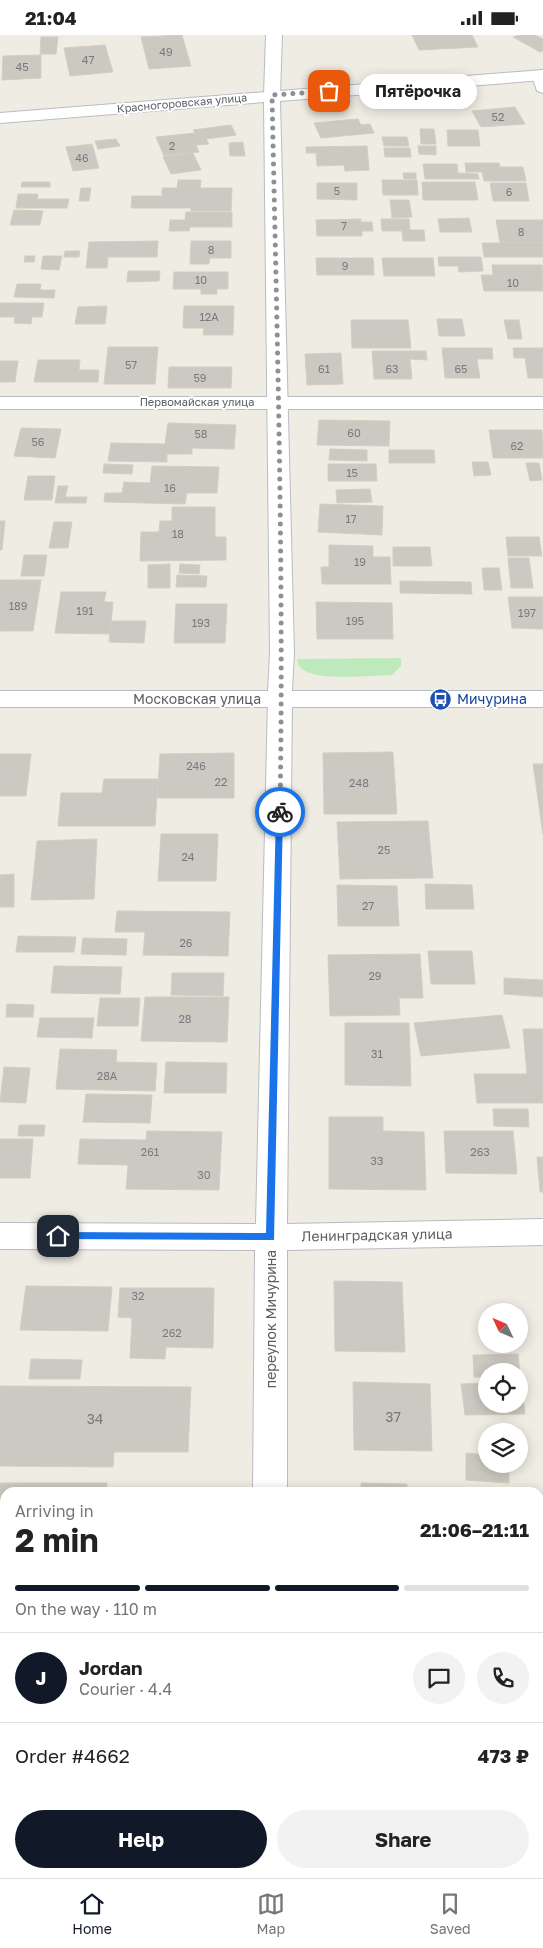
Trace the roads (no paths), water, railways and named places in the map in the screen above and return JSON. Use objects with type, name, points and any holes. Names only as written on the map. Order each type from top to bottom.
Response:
[{"type":"street","name":"переулок Мичурина","points":[[270,1487],[271,1237],[282,653],[272,95],[274,35]]},
{"type":"street","name":"Красногоровская улица","points":[[0,118],[272,95],[542,80]]},
{"type":"street","name":"Первомайская улица","points":[[0,403],[543,403]]},
{"type":"street","name":"Московская улица","points":[[0,699],[543,699]]},
{"type":"street","name":"Ленинградская улица","points":[[0,1236],[271,1237],[543,1231]]},
{"type":"place","name":"Пятёрочка","points":[[329,91]]},
{"type":"place","name":"Мичурина","points":[[441,699]]}]
